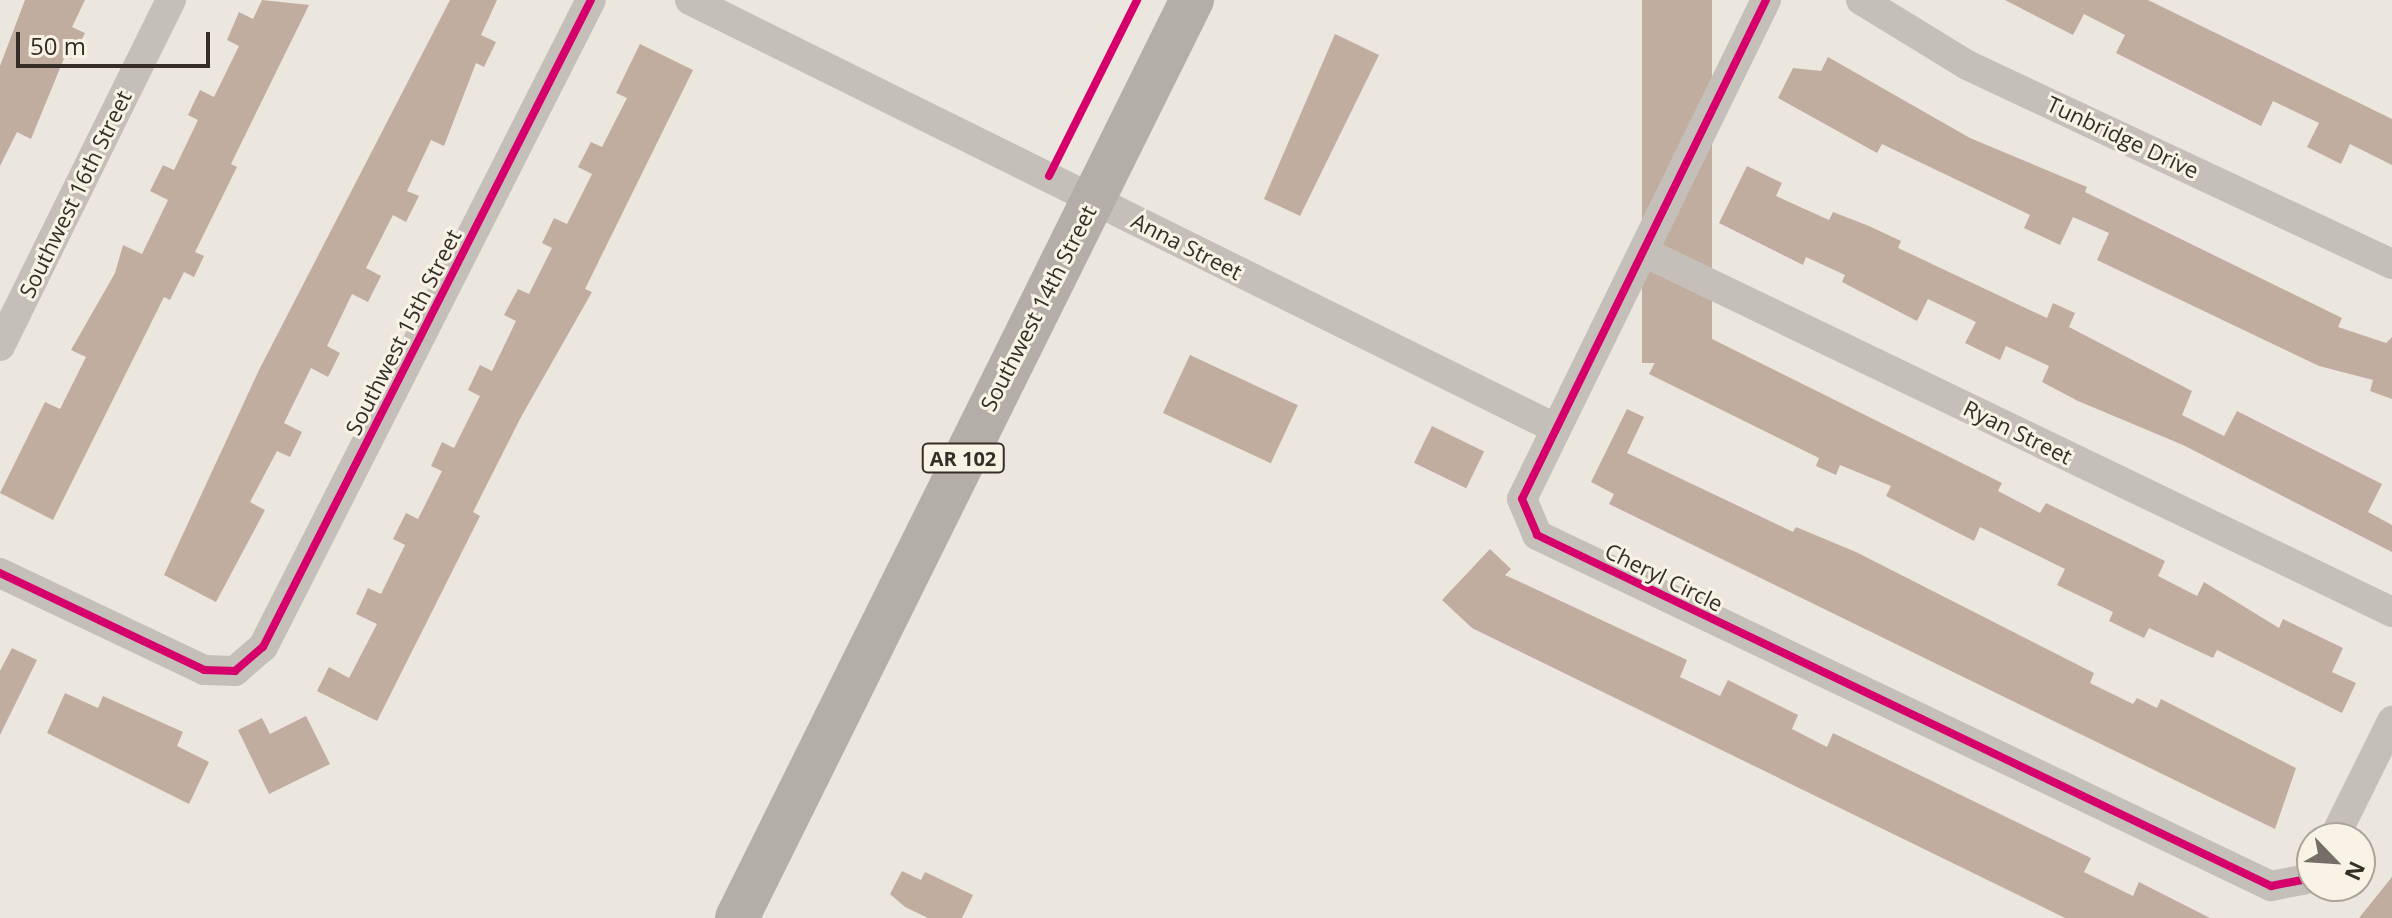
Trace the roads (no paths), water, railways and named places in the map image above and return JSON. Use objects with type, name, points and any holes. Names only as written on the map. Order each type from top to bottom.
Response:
[{"type":"main road","name":"Southwest 14th Street","points":[[737,918],[1192,0]]},
{"type":"street","name":"Southwest 16th Street","points":[[0,346],[171,0]]},
{"type":"street","name":"Southwest 15th Street","points":[[0,573],[204,670],[235,671],[263,647],[591,0]]},
{"type":"street","name":"Anna Street","points":[[690,0],[1555,428]]},
{"type":"street","name":"Cheryl Circle","points":[[1766,0],[1522,499],[1537,535],[2271,886],[2296,881]]},
{"type":"street","name":"Tunbridge Drive","points":[[1861,0],[1967,65],[2392,264]]},
{"type":"street","name":"Ryan Street","points":[[1644,252],[2392,612]]},
{"type":"street","points":[[2342,822],[2392,721]]}]
